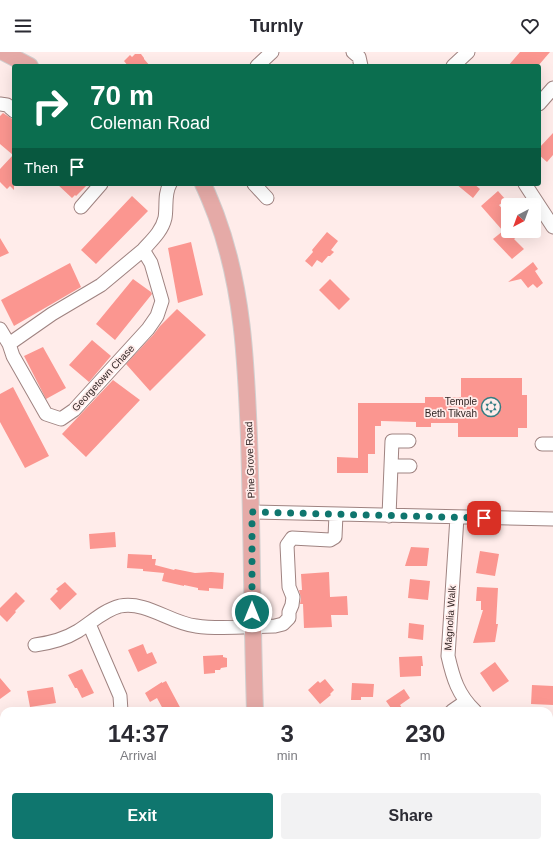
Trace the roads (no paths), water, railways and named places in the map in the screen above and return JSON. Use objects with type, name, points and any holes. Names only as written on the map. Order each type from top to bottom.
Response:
[{"type":"main road","points":[[3,52],[21,60]]},
{"type":"main road","name":"Pine Grove Road","points":[[204,186],[223,235],[236,288],[244,341],[252,512],[252,626],[255,707]]},
{"type":"street","points":[[260,64],[272,52]]},
{"type":"street","points":[[353,52],[359,57],[361,64]]},
{"type":"street","points":[[455,64],[468,52]]},
{"type":"street","points":[[541,102],[553,88]]},
{"type":"street","points":[[0,104],[7,105],[12,109]]},
{"type":"street","points":[[81,207],[99,186]]},
{"type":"street","points":[[256,186],[267,198]]},
{"type":"street","points":[[526,186],[553,227]]},
{"type":"street","points":[[9,344],[52,314],[101,286],[143,250],[161,230],[165,220],[167,187]]},
{"type":"street","name":"Georgetown Chase","points":[[0,329],[9,344],[13,356],[46,414],[61,419],[74,410],[148,329],[157,316],[162,301],[151,263],[143,250]]},
{"type":"street","points":[[389,516],[392,441],[409,441]]},
{"type":"street","points":[[392,466],[410,466]]},
{"type":"street","points":[[252,512],[553,519]]},
{"type":"street","points":[[35,645],[49,643],[63,638],[76,632],[110,610],[120,606],[129,605],[144,608],[194,626],[252,626],[283,624],[289,618],[293,597],[289,587],[287,545],[292,538],[330,540],[335,537],[336,514]]},
{"type":"street","name":"Magnolia Walk","points":[[457,517],[448,656],[453,677],[465,702],[471,707]]},
{"type":"street","points":[[89,624],[120,696],[121,707]]},
{"type":"street","points":[[458,707],[465,702]]},
{"type":"place","name":"Temple Beth Tikvah","points":[[491,407]]}]
